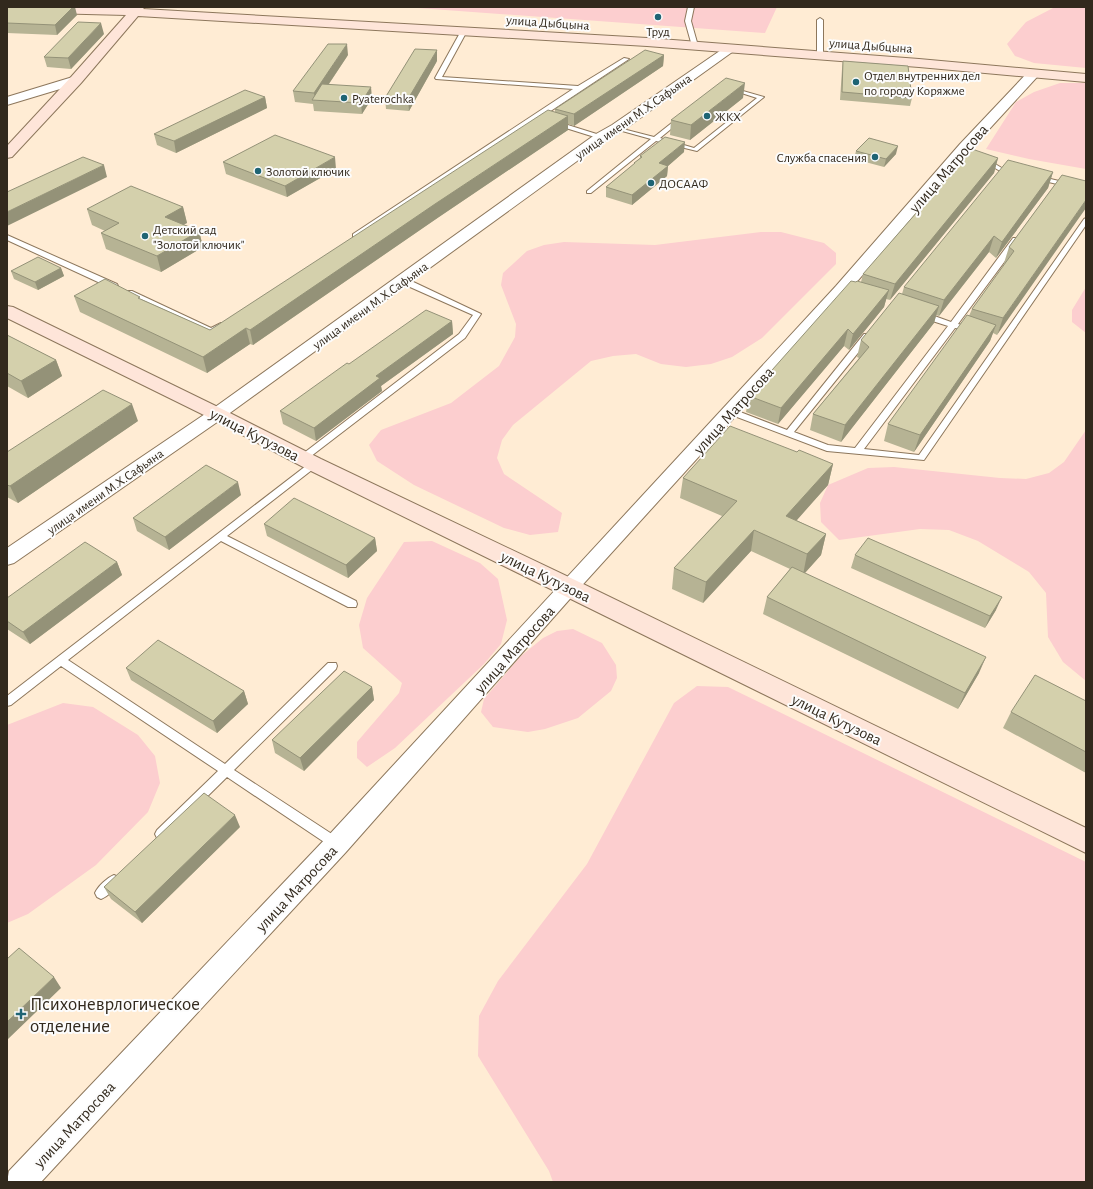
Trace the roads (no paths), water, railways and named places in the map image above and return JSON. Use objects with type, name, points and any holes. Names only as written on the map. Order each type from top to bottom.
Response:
[{"type":"street","name":"улица Дыбцына","points":[[7,9],[137,10],[731,48],[1086,78]]},
{"type":"street","points":[[7,154],[76,80],[137,10]]},
{"type":"street","name":"улица имени М.Х.Сафьяна","points":[[7,558],[217,414],[404,281],[601,137],[617,128],[731,48]]},
{"type":"street","name":"улица Матросова","points":[[20,1182],[337,844],[570,587],[846,290],[971,151],[1033,74]]},
{"type":"street","points":[[7,101],[76,80]]},
{"type":"street","name":"улица Кутузова","points":[[7,311],[309,461],[570,587],[1086,841]]},
{"type":"lane","points":[[691,7],[688,21],[695,46]]},
{"type":"lane","points":[[820,20],[820,55]]},
{"type":"lane","points":[[464,31],[438,78],[579,88]]},
{"type":"lane","points":[[350,239],[579,88],[626,59]]},
{"type":"lane","points":[[617,128],[695,150],[761,97],[722,86]]},
{"type":"lane","points":[[589,192],[655,138],[686,115]]},
{"type":"lane","points":[[535,117],[543,119]]},
{"type":"lane","points":[[550,122],[601,137]]},
{"type":"lane","points":[[971,151],[1003,173]]},
{"type":"lane","points":[[1030,176],[1058,185]]},
{"type":"lane","points":[[732,412],[827,448],[921,458],[999,340],[1086,220]]},
{"type":"lane","points":[[858,451],[1021,232]]},
{"type":"lane","points":[[7,237],[212,331],[225,322]]},
{"type":"lane","points":[[7,702],[220,537],[309,461],[462,336],[477,314],[404,281]]},
{"type":"lane","points":[[912,312],[967,330]]},
{"type":"lane","points":[[788,434],[872,330]]},
{"type":"lane","points":[[220,537],[352,604]]},
{"type":"lane","points":[[60,660],[337,844]]},
{"type":"lane","points":[[152,843],[332,666]]},
{"type":"lane","points":[[101,893],[124,871]]},
{"type":"place","name":"Труд","points":[[658,17]]},
{"type":"place","name":"Отдел внутренних дел по городу Коряжме","points":[[856,82]]},
{"type":"place","name":"Pyaterochka","points":[[344,98]]},
{"type":"place","name":"ЖКХ","points":[[707,116]]},
{"type":"place","name":"Служба спасения","points":[[875,157]]},
{"type":"place","name":"Золотой ключик","points":[[258,171]]},
{"type":"place","name":"ДОСААФ","points":[[651,183]]},
{"type":"place","name":"Детский сад \"Золотой ключик\"","points":[[145,236]]},
{"type":"place","name":"Психоневрлогическое отделение","points":[[21,1014]]}]
